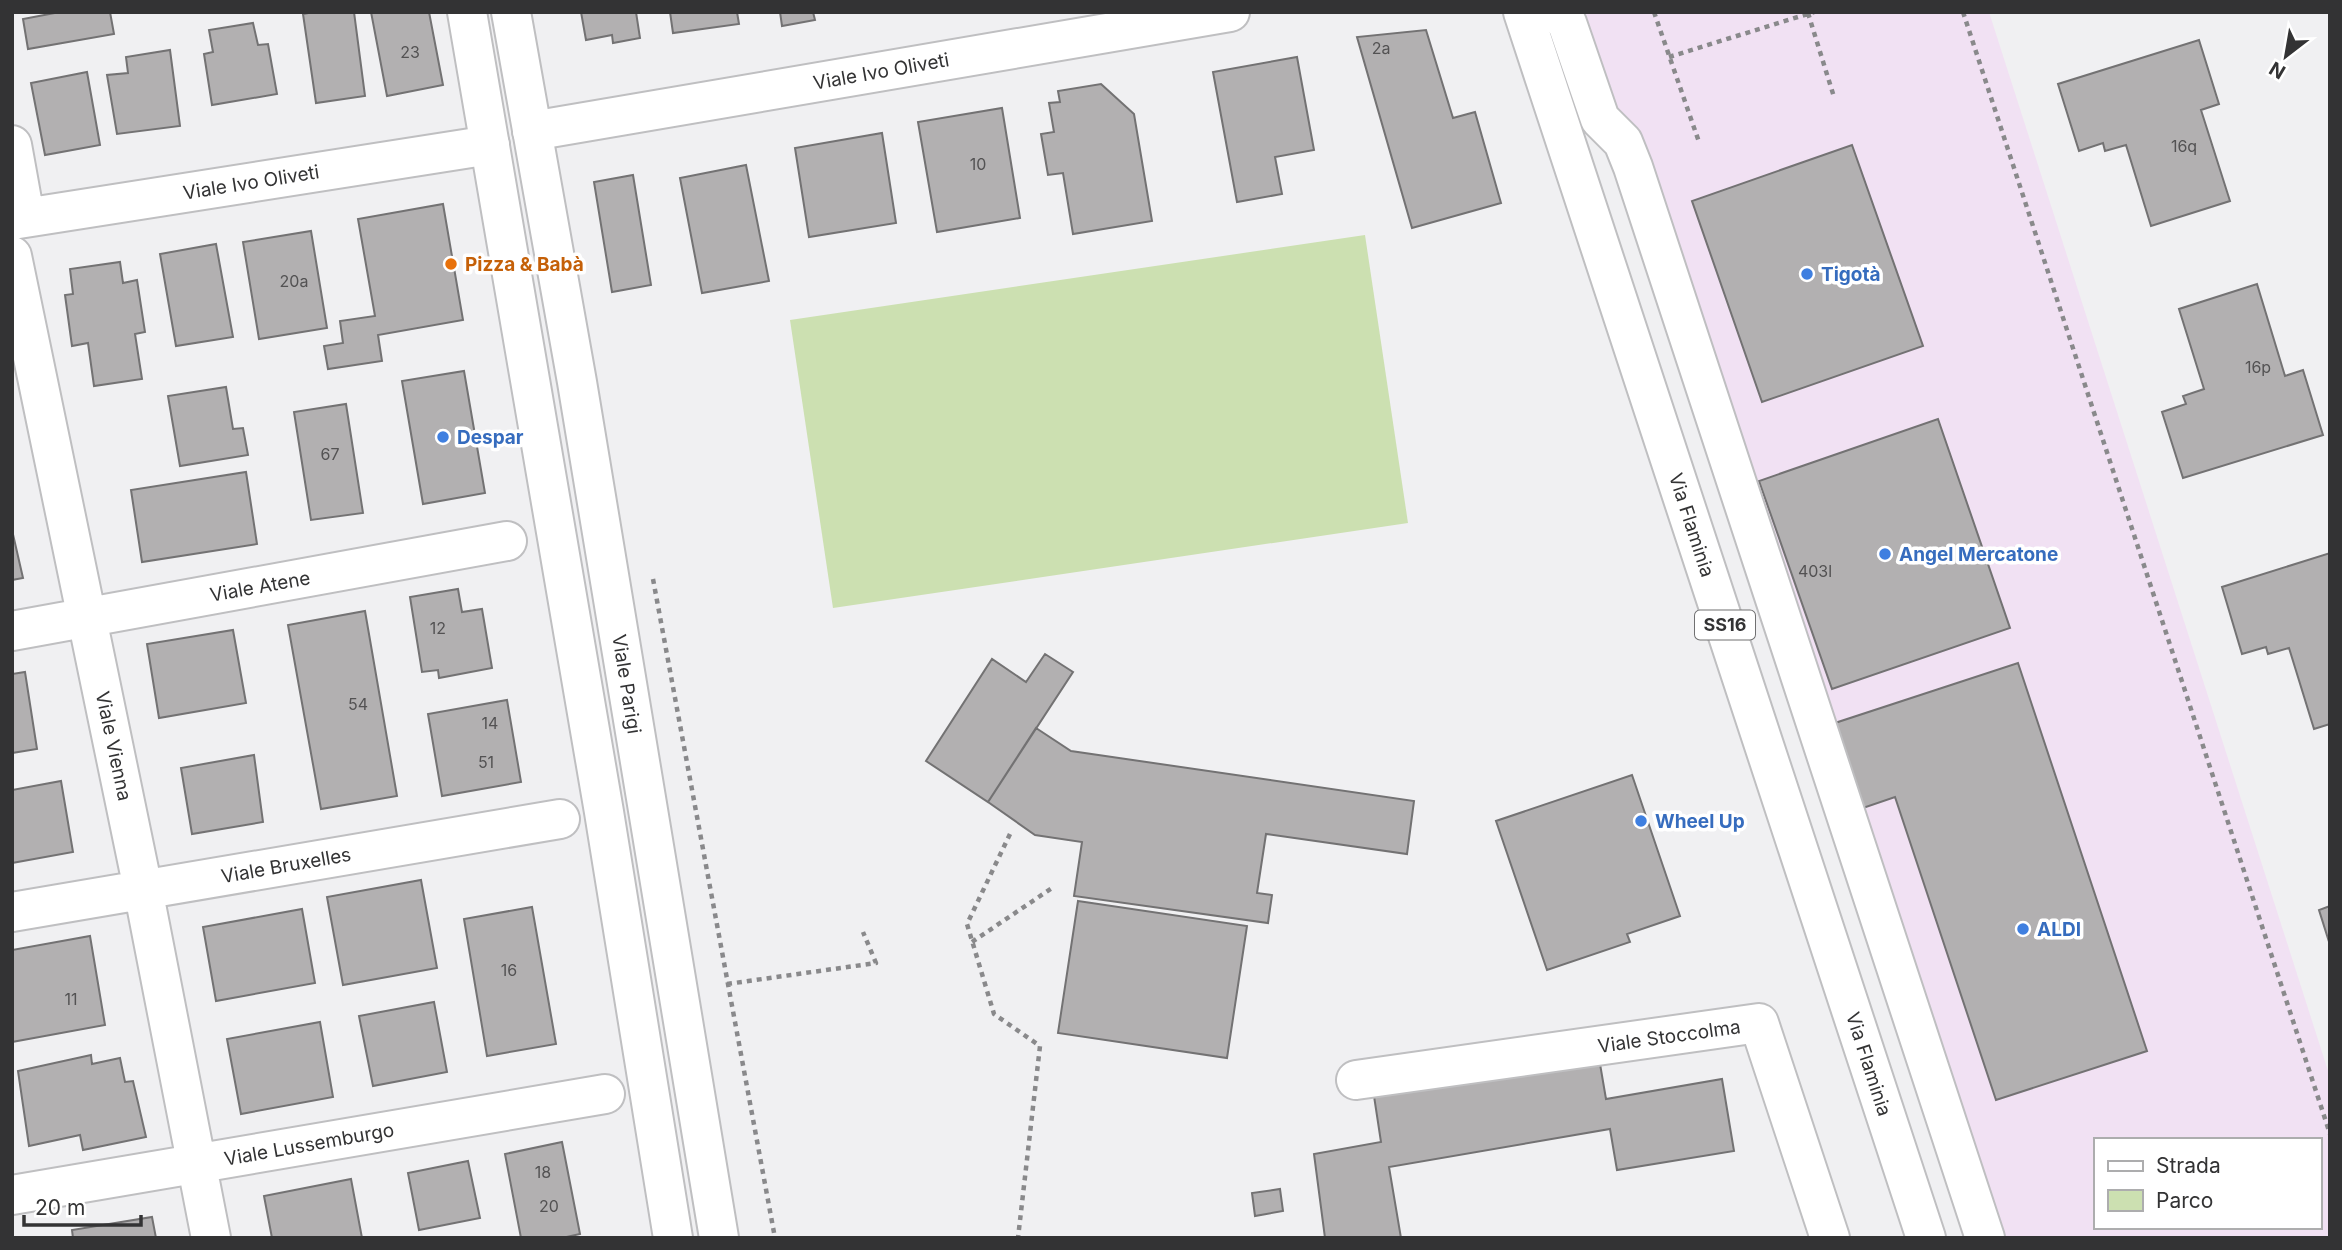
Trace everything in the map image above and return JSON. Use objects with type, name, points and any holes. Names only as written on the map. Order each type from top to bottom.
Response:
[{"type":"street","points":[[467,12],[604,812],[673,1238]]},
{"type":"street","name":"Viale Parigi","points":[[511,12],[577,382],[719,1238]]},
{"type":"street","name":"Viale Ivo Oliveti","points":[[532,131],[1230,12]]},
{"type":"street","name":"Via Flaminia","points":[[1523,12],[1926,1238]]},
{"type":"street","points":[[1556,12],[1567,23],[1601,119],[1623,142],[1633,167],[1985,1238]]},
{"type":"street","points":[[12,145],[19,218]]},
{"type":"street","name":"Viale Ivo Oliveti","points":[[19,218],[490,145]]},
{"type":"street","name":"Viale Vienna","points":[[12,256],[143,889],[211,1238]]},
{"type":"street","name":"Viale Atene","points":[[12,631],[507,541]]},
{"type":"street","name":"Viale Bruxelles","points":[[12,912],[559,819]]},
{"type":"street","name":"Viale Stoccolma","points":[[1356,1080],[1759,1023],[1830,1238]]},
{"type":"street","name":"Viale Lussemburgo","points":[[12,1195],[605,1094]]},
{"type":"path","points":[[1654,12],[1699,142]]},
{"type":"path","points":[[1963,12],[2330,1134]]},
{"type":"path","points":[[1669,57],[1810,13],[1834,97]]},
{"type":"path","points":[[651,569],[775,1238]]},
{"type":"path","points":[[1010,835],[967,924],[994,1014],[1040,1046],[1018,1238]]},
{"type":"path","points":[[972,942],[1052,888]]},
{"type":"path","points":[[727,984],[876,963],[863,932]]},
{"type":"shaded area","points":[[1585,12],[1989,12],[2330,1077],[2330,1238],[2005,1238]]},
{"type":"green space","points":[[1365,235],[1408,523],[833,608],[790,320]]},
{"type":"building","points":[[60,12],[110,12],[114,34],[28,49],[23,19]]},
{"type":"building","points":[[354,12],[365,96],[316,103],[303,14]]},
{"type":"building","points":[[371,12],[429,12],[443,85],[387,96]]},
{"type":"building","points":[[581,12],[636,12],[640,38],[613,43],[612,35],[586,40]]},
{"type":"building","points":[[670,12],[737,12],[739,24],[673,33]]},
{"type":"building","points":[[780,12],[813,12],[815,20],[782,26]]},
{"type":"building","points":[[253,23],[258,45],[268,44],[277,94],[212,105],[204,54],[213,52],[209,30]]},
{"type":"building","points":[[1426,30],[1453,118],[1475,112],[1501,203],[1412,228],[1357,37]]},
{"type":"building","points":[[2199,40],[2219,104],[2201,110],[2230,201],[2151,226],[2126,145],[2105,151],[2103,143],[2079,151],[2058,84]]},
{"type":"building","points":[[170,50],[180,126],[117,134],[107,75],[128,73],[126,57]]},
{"type":"building","points":[[1297,57],[1314,150],[1275,157],[1282,194],[1237,202],[1213,72]]},
{"type":"building","points":[[87,72],[100,145],[45,155],[31,83]]},
{"type":"building","points":[[1101,84],[1134,114],[1152,221],[1073,234],[1063,173],[1048,175],[1041,134],[1054,132],[1049,103],[1060,102],[1058,91]]},
{"type":"building","points":[[1002,108],[1020,218],[937,232],[918,122]]},
{"type":"building","points":[[882,133],[896,223],[809,237],[795,148]]},
{"type":"building","name":"Tigotà","points":[[1852,145],[1923,346],[1762,402],[1692,201]]},
{"type":"building","points":[[746,165],[769,281],[702,293],[680,178]]},
{"type":"building","points":[[633,175],[651,285],[612,292],[594,182]]},
{"type":"building","points":[[443,204],[463,320],[378,335],[382,361],[328,369],[324,346],[343,343],[340,321],[375,316],[358,219]]},
{"type":"building","points":[[311,231],[327,328],[259,339],[243,242]]},
{"type":"building","points":[[216,244],[233,337],[176,346],[160,254]]},
{"type":"building","points":[[120,262],[123,283],[137,280],[145,332],[135,334],[142,379],[94,386],[88,343],[72,346],[65,295],[73,294],[70,269]]},
{"type":"building","points":[[2257,284],[2285,376],[2303,370],[2323,435],[2183,478],[2162,412],[2186,404],[2183,396],[2204,389],[2179,309]]},
{"type":"building","name":"Despar","points":[[464,371],[485,493],[423,504],[402,381]]},
{"type":"building","points":[[226,387],[233,429],[243,428],[248,455],[180,466],[168,396]]},
{"type":"building","points":[[346,404],[363,513],[311,520],[294,412]]},
{"type":"building","name":"Angel Mercatone","points":[[1938,419],[2010,628],[1832,689],[1759,481]]},
{"type":"building","points":[[246,472],[257,544],[142,562],[131,490]]},
{"type":"building","points":[[12,530],[23,578],[12,580]]},
{"type":"building","points":[[2330,553],[2330,724],[2314,729],[2289,648],[2268,654],[2266,647],[2242,654],[2222,587]]},
{"type":"building","points":[[458,589],[462,612],[482,609],[492,668],[439,678],[438,670],[422,672],[410,597]]},
{"type":"building","points":[[365,611],[397,796],[321,809],[288,625]]},
{"type":"building","points":[[233,630],[246,703],[159,718],[147,644]]},
{"type":"building","points":[[1045,654],[1073,672],[988,802],[926,761],[992,659],[1026,682]]},
{"type":"building","name":"ALDI","points":[[2018,663],[2147,1051],[1996,1100],[1895,797],[1863,808],[1835,723]]},
{"type":"building","points":[[25,672],[37,749],[12,753],[12,674]]},
{"type":"building","points":[[507,700],[521,782],[442,796],[428,714]]},
{"type":"building","points":[[1036,728],[1071,751],[1414,801],[1407,854],[1266,834],[1257,893],[1272,895],[1268,923],[1074,896],[1082,842],[1035,835],[988,802]]},
{"type":"building","points":[[254,755],[263,822],[192,834],[181,768]]},
{"type":"building","points":[[1632,775],[1680,916],[1627,934],[1630,942],[1547,970],[1496,821]]},
{"type":"building","points":[[61,781],[73,852],[12,863],[12,790]]},
{"type":"building","points":[[421,880],[437,968],[343,985],[327,897]]},
{"type":"building","points":[[1078,901],[1247,926],[1227,1058],[1058,1033]]},
{"type":"building","points":[[2330,906],[2330,945],[2319,910]]},
{"type":"building","points":[[532,907],[556,1044],[487,1056],[464,919]]},
{"type":"building","points":[[302,909],[315,983],[216,1001],[203,927]]},
{"type":"building","points":[[90,936],[105,1025],[12,1042],[12,950]]},
{"type":"building","points":[[434,1002],[447,1072],[373,1086],[359,1016]]},
{"type":"building","points":[[320,1022],[333,1097],[241,1114],[227,1039]]},
{"type":"building","points":[[91,1055],[92,1064],[120,1058],[125,1082],[133,1081],[146,1137],[83,1150],[80,1135],[29,1146],[18,1071]]},
{"type":"building","points":[[1599,1058],[1606,1099],[1722,1079],[1734,1151],[1617,1170],[1610,1129],[1389,1167],[1401,1238],[1325,1238],[1314,1154],[1381,1142],[1374,1096]]},
{"type":"building","points":[[562,1142],[580,1234],[562,1238],[521,1238],[505,1154]]},
{"type":"building","points":[[468,1161],[480,1218],[419,1230],[408,1173]]},
{"type":"building","points":[[351,1179],[362,1238],[272,1238],[264,1196]]},
{"type":"building","points":[[1280,1189],[1283,1211],[1255,1216],[1252,1193]]},
{"type":"building","points":[[152,1217],[156,1238],[73,1238],[72,1230]]},
{"type":"place","name":"Pizza & Babà","points":[[451,264]]},
{"type":"place","name":"Tigotà","points":[[1807,274]]},
{"type":"place","name":"Despar","points":[[443,437]]},
{"type":"place","name":"Angel Mercatone","points":[[1885,554]]},
{"type":"place","name":"Wheel Up","points":[[1641,821]]},
{"type":"place","name":"ALDI","points":[[2023,929]]}]
